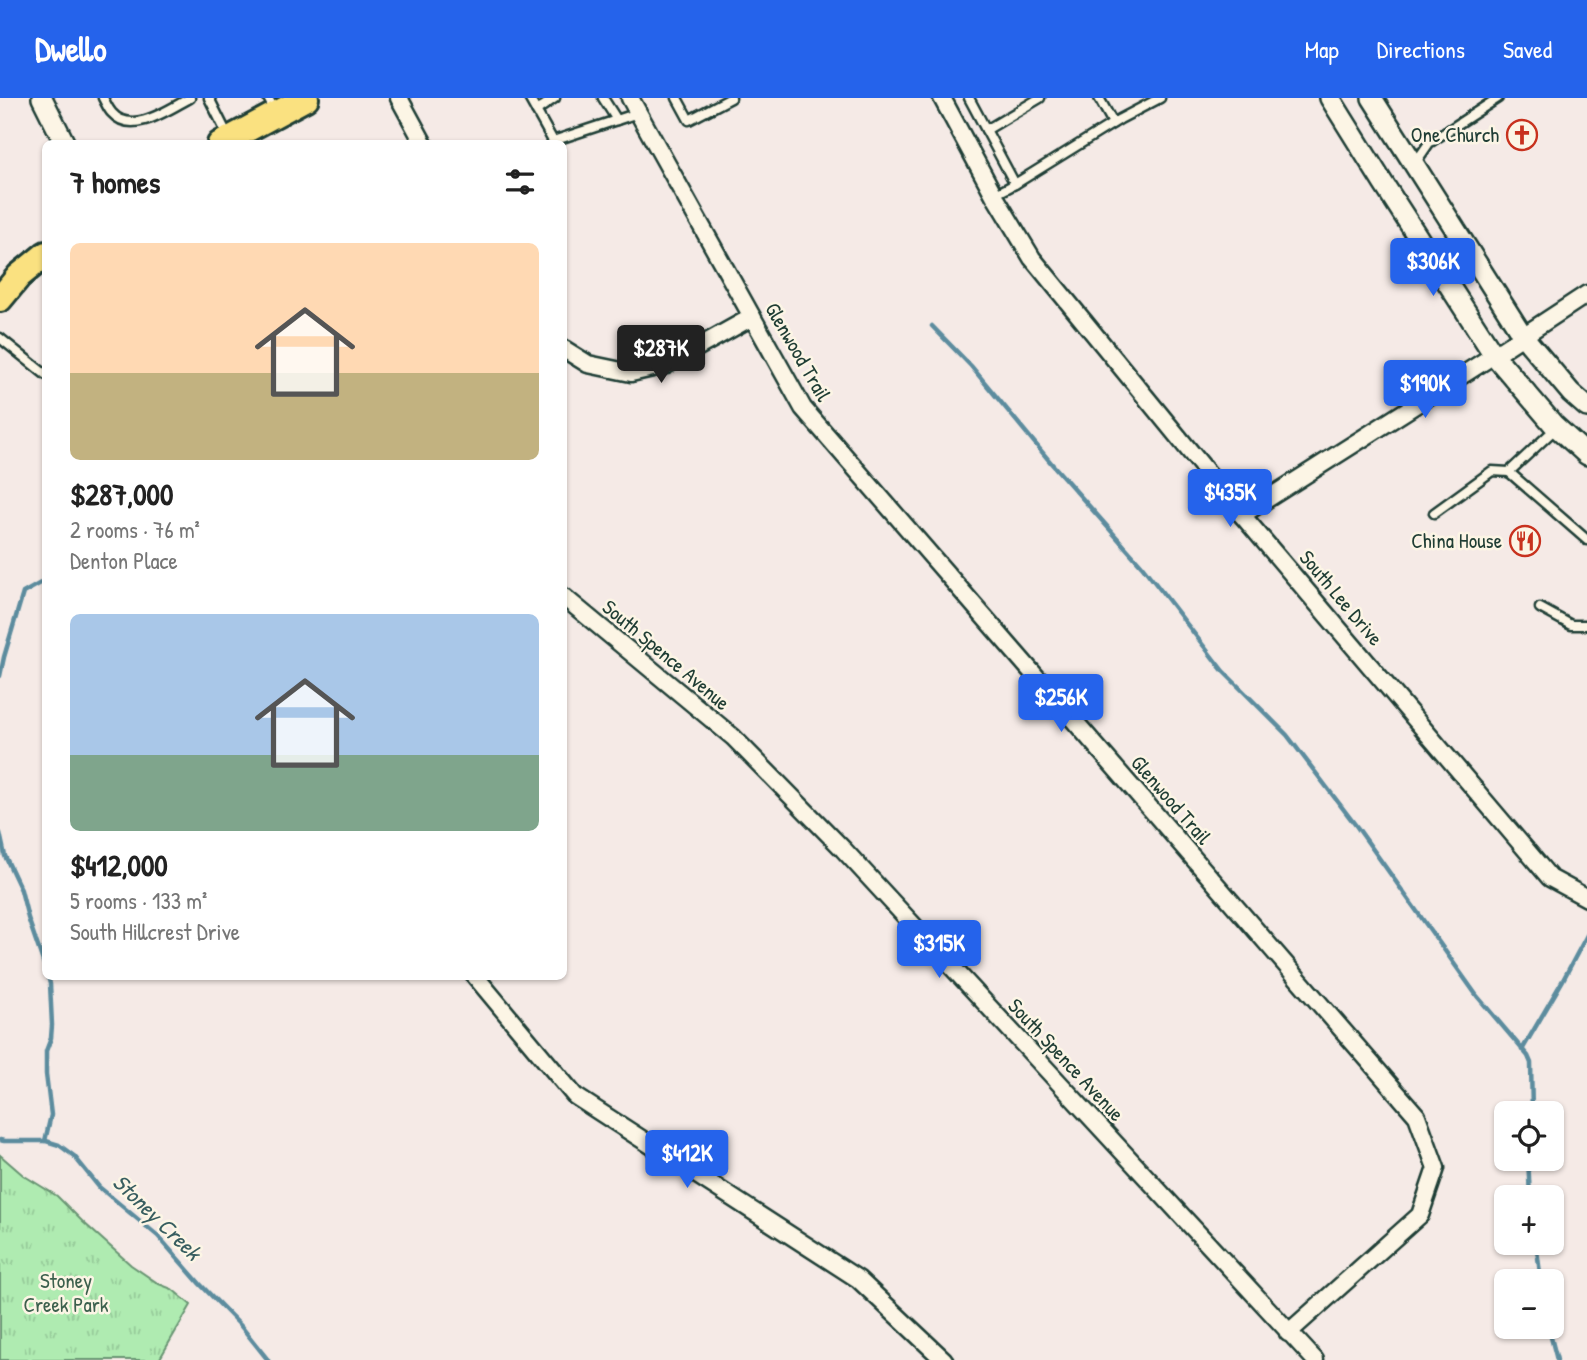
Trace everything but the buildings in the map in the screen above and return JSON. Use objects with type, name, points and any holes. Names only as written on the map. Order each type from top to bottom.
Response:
[{"type":"main road","points":[[226,140],[272,106],[306,98]]},
{"type":"main road","points":[[0,299],[19,276],[42,257]]},
{"type":"street","points":[[42,98],[63,140]]},
{"type":"street","points":[[399,98],[422,140]]},
{"type":"street","name":"Glenwood Trail","points":[[630,98],[803,408],[1417,1116],[1436,1168],[1420,1215],[1288,1333]]},
{"type":"street","name":"South Lee Drive","points":[[942,98],[994,195],[1032,258],[1242,515],[1550,878],[1587,898]]},
{"type":"street","points":[[1330,98],[1494,355],[1556,428],[1587,455]]},
{"type":"street","points":[[1372,98],[1523,336],[1571,393],[1587,407]]},
{"type":"street","points":[[1242,515],[1587,293]]},
{"type":"street","points":[[567,351],[588,363],[631,373],[666,365],[752,317]]},
{"type":"street","name":"South Spence Avenue","points":[[567,599],[733,737],[797,802],[1315,1360]]},
{"type":"street","points":[[478,980],[575,1096],[858,1279],[944,1360]]},
{"type":"lane","points":[[103,98],[112,113],[125,122],[141,122],[190,98]]},
{"type":"lane","points":[[209,98],[225,140]]},
{"type":"lane","points":[[529,98],[552,140]]},
{"type":"lane","points":[[536,111],[555,98]]},
{"type":"lane","points":[[603,98],[617,120]]},
{"type":"lane","points":[[677,98],[689,120],[731,98]]},
{"type":"lane","points":[[969,98],[1015,184]]},
{"type":"lane","points":[[986,130],[1040,98]]},
{"type":"lane","points":[[1100,98],[1113,123]]},
{"type":"lane","points":[[994,195],[1113,123],[1160,98]]},
{"type":"lane","points":[[1414,165],[1429,143],[1498,98]]},
{"type":"lane","points":[[556,140],[638,113]]},
{"type":"lane","points":[[0,338],[42,372]]},
{"type":"lane","points":[[1509,472],[1556,428]]},
{"type":"lane","points":[[1434,513],[1492,471],[1509,472],[1587,540]]},
{"type":"lane","points":[[1540,608],[1571,625],[1587,625]]},
{"type":"green space","name":"Stoney Creek Park","points":[[0,1155],[23,1175],[57,1196],[131,1265],[159,1284],[172,1289],[191,1305],[159,1360],[0,1360]]},
{"type":"waterway","points":[[932,326],[971,366],[1052,464],[1142,566],[1223,671],[1287,735],[1357,827],[1477,996],[1528,1056],[1531,1063],[1532,1101]]},
{"type":"waterway","points":[[0,676],[23,593],[42,582]]},
{"type":"waterway","points":[[0,833],[5,856],[21,890],[42,958]]},
{"type":"waterway","points":[[1522,1050],[1587,935]]},
{"type":"waterway","points":[[45,1141],[51,1115],[46,1074],[46,1051],[52,1025],[49,980]]},
{"type":"waterway","name":"Stoney Creek","points":[[0,1140],[46,1141],[59,1145],[74,1156],[99,1187],[158,1236],[240,1325],[268,1360]]},
{"type":"waterway","points":[[1529,1171],[1529,1185]]},
{"type":"waterway","points":[[1538,1255],[1539,1269]]},
{"type":"waterway","points":[[1551,1339],[1557,1360]]},
{"type":"place","name":"One Church","points":[[1522,135]]},
{"type":"place","name":"China House","points":[[1525,541]]}]
